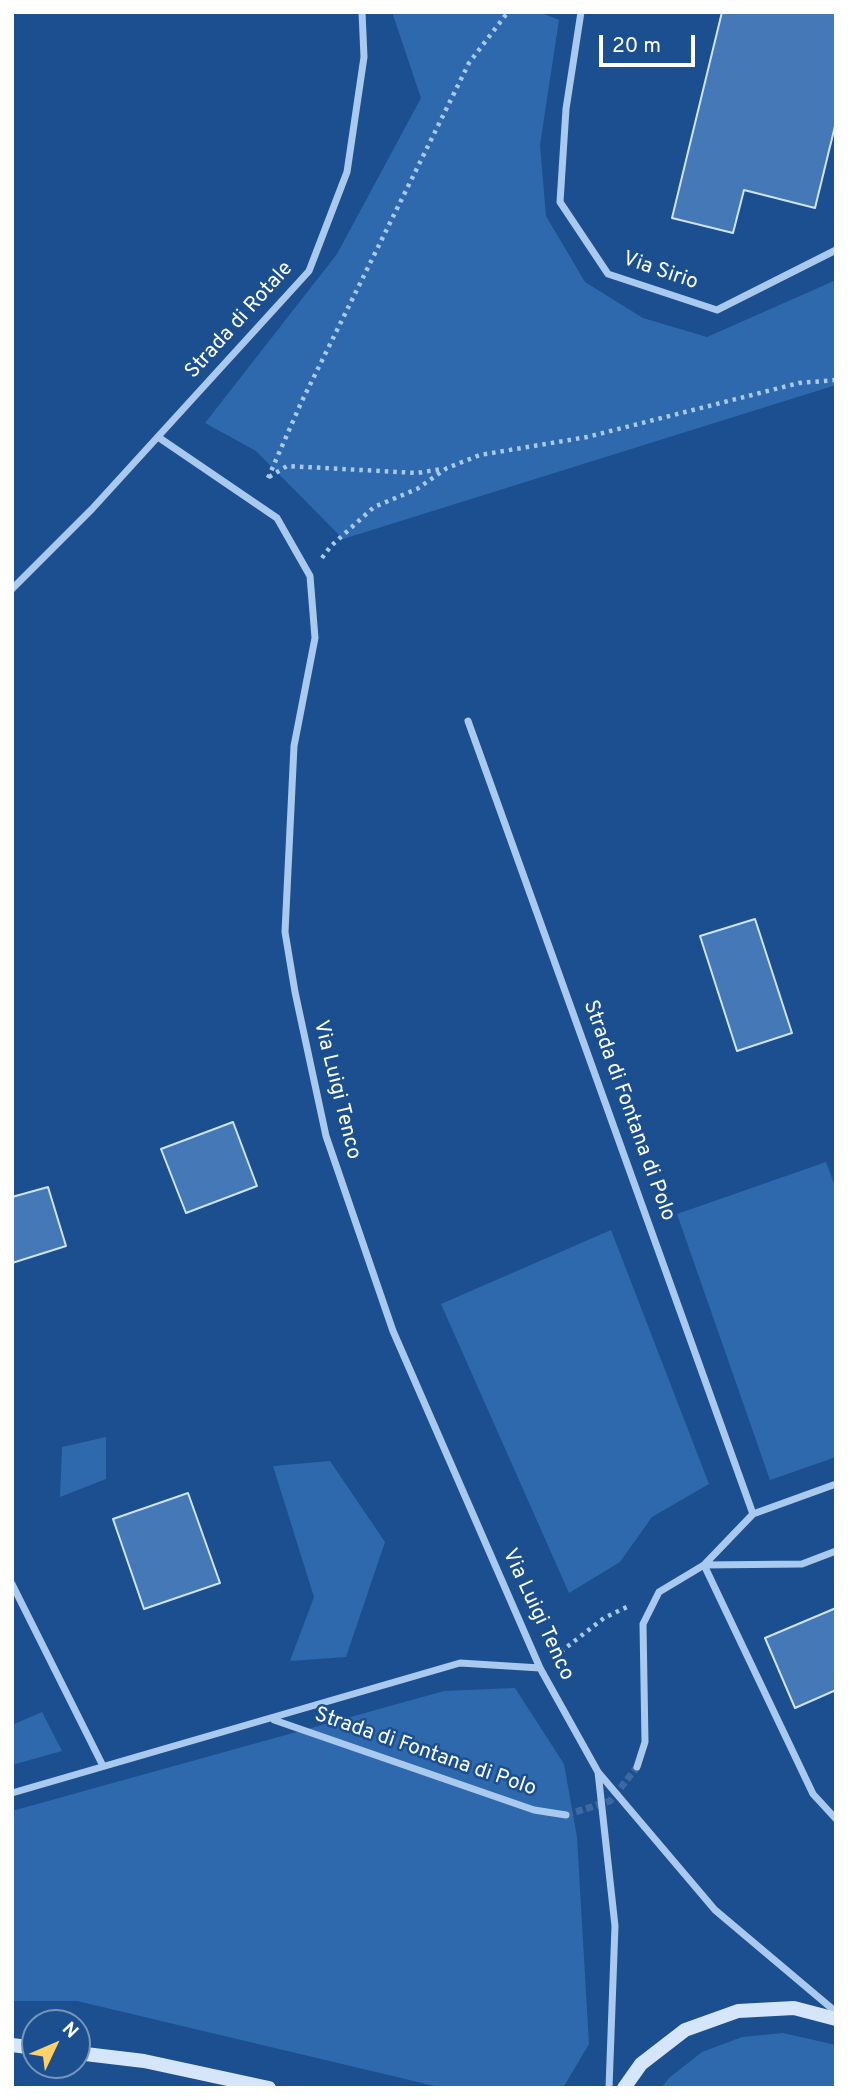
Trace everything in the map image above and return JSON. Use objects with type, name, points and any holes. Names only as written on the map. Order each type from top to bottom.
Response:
[{"type":"street","name":"Strada di Rotale","points":[[12,589],[158,437],[309,271],[347,172],[364,57],[362,12]]},
{"type":"street","name":"Via Sirio","points":[[581,12],[566,109],[560,202],[608,274],[717,310],[836,250]]},
{"type":"street","name":"Via Luigi Tenco","points":[[158,437],[277,518],[310,576],[315,638],[294,746],[285,932],[326,1136],[393,1331],[540,1668],[597,1772],[715,1910],[836,2012]]},
{"type":"street","name":"Strada di Fontana di Polo","points":[[468,721],[752,1514]]},
{"type":"street","points":[[637,1766],[645,1742],[643,1624],[659,1592],[704,1565],[752,1514],[836,1484]]},
{"type":"street","points":[[704,1565],[802,1564],[836,1551]]},
{"type":"street","points":[[704,1565],[813,1794],[836,1819]]},
{"type":"street","points":[[12,1584],[103,1766]]},
{"type":"street","name":"Strada di Fontana di Polo","points":[[12,1793],[273,1719],[460,1662],[540,1668]]},
{"type":"street","name":"Strada di Fontana di Polo","points":[[273,1719],[534,1810],[566,1815]]},
{"type":"street","name":"Via Luigi Tenco","points":[[597,1772],[615,1926],[609,2088]]},
{"type":"street","points":[[624,2088],[641,2064],[685,2030],[738,2011],[794,2008],[836,2019]]},
{"type":"street","points":[[91,2055],[144,2061],[269,2088]]},
{"type":"path","points":[[250,500],[268,478],[301,403],[463,75],[508,12]]},
{"type":"path","points":[[268,478],[287,466],[417,473],[447,468],[480,455],[587,437],[799,383],[836,380]]},
{"type":"path","points":[[310,576],[331,546],[374,507],[417,489],[447,468]]},
{"type":"path","points":[[540,1668],[604,1618],[659,1592]]},
{"type":"shaded area","points":[[392,12],[539,12],[559,20],[540,145],[546,216],[585,282],[643,318],[707,337],[836,280],[836,385],[343,539],[256,451],[205,423],[337,254],[421,98]]},
{"type":"shaded area","points":[[826,1162],[836,1189],[836,1457],[770,1480],[677,1214]]},
{"type":"shaded area","points":[[611,1230],[709,1484],[652,1517],[620,1562],[569,1593],[441,1304]]},
{"type":"shaded area","points":[[106,1437],[106,1479],[60,1497],[62,1447]]},
{"type":"shaded area","points":[[330,1461],[385,1542],[346,1657],[290,1661],[314,1597],[273,1466]]},
{"type":"shaded area","points":[[515,1688],[564,1764],[577,1837],[589,2044],[563,2088],[443,2088],[77,2001],[12,2001],[12,1811],[444,1691]]},
{"type":"shaded area","points":[[42,1712],[62,1751],[12,1765],[12,1725]]},
{"type":"shaded area","points":[[783,2033],[836,2045],[836,2088],[661,2088],[669,2078],[702,2052],[742,2037]]},
{"type":"building","points":[[722,12],[836,12],[836,122],[815,208],[744,190],[733,233],[672,218]]},
{"type":"building","points":[[755,919],[792,1033],[737,1051],[700,936]]},
{"type":"building","points":[[233,1122],[257,1186],[186,1213],[161,1149]]},
{"type":"building","points":[[48,1187],[66,1246],[12,1263],[12,1197]]},
{"type":"building","points":[[188,1493],[220,1583],[144,1609],[113,1519]]},
{"type":"building","points":[[836,1608],[836,1690],[795,1708],[765,1638]]},
{"type":"tunnel","points":[[566,1815],[610,1801],[637,1767]]}]
